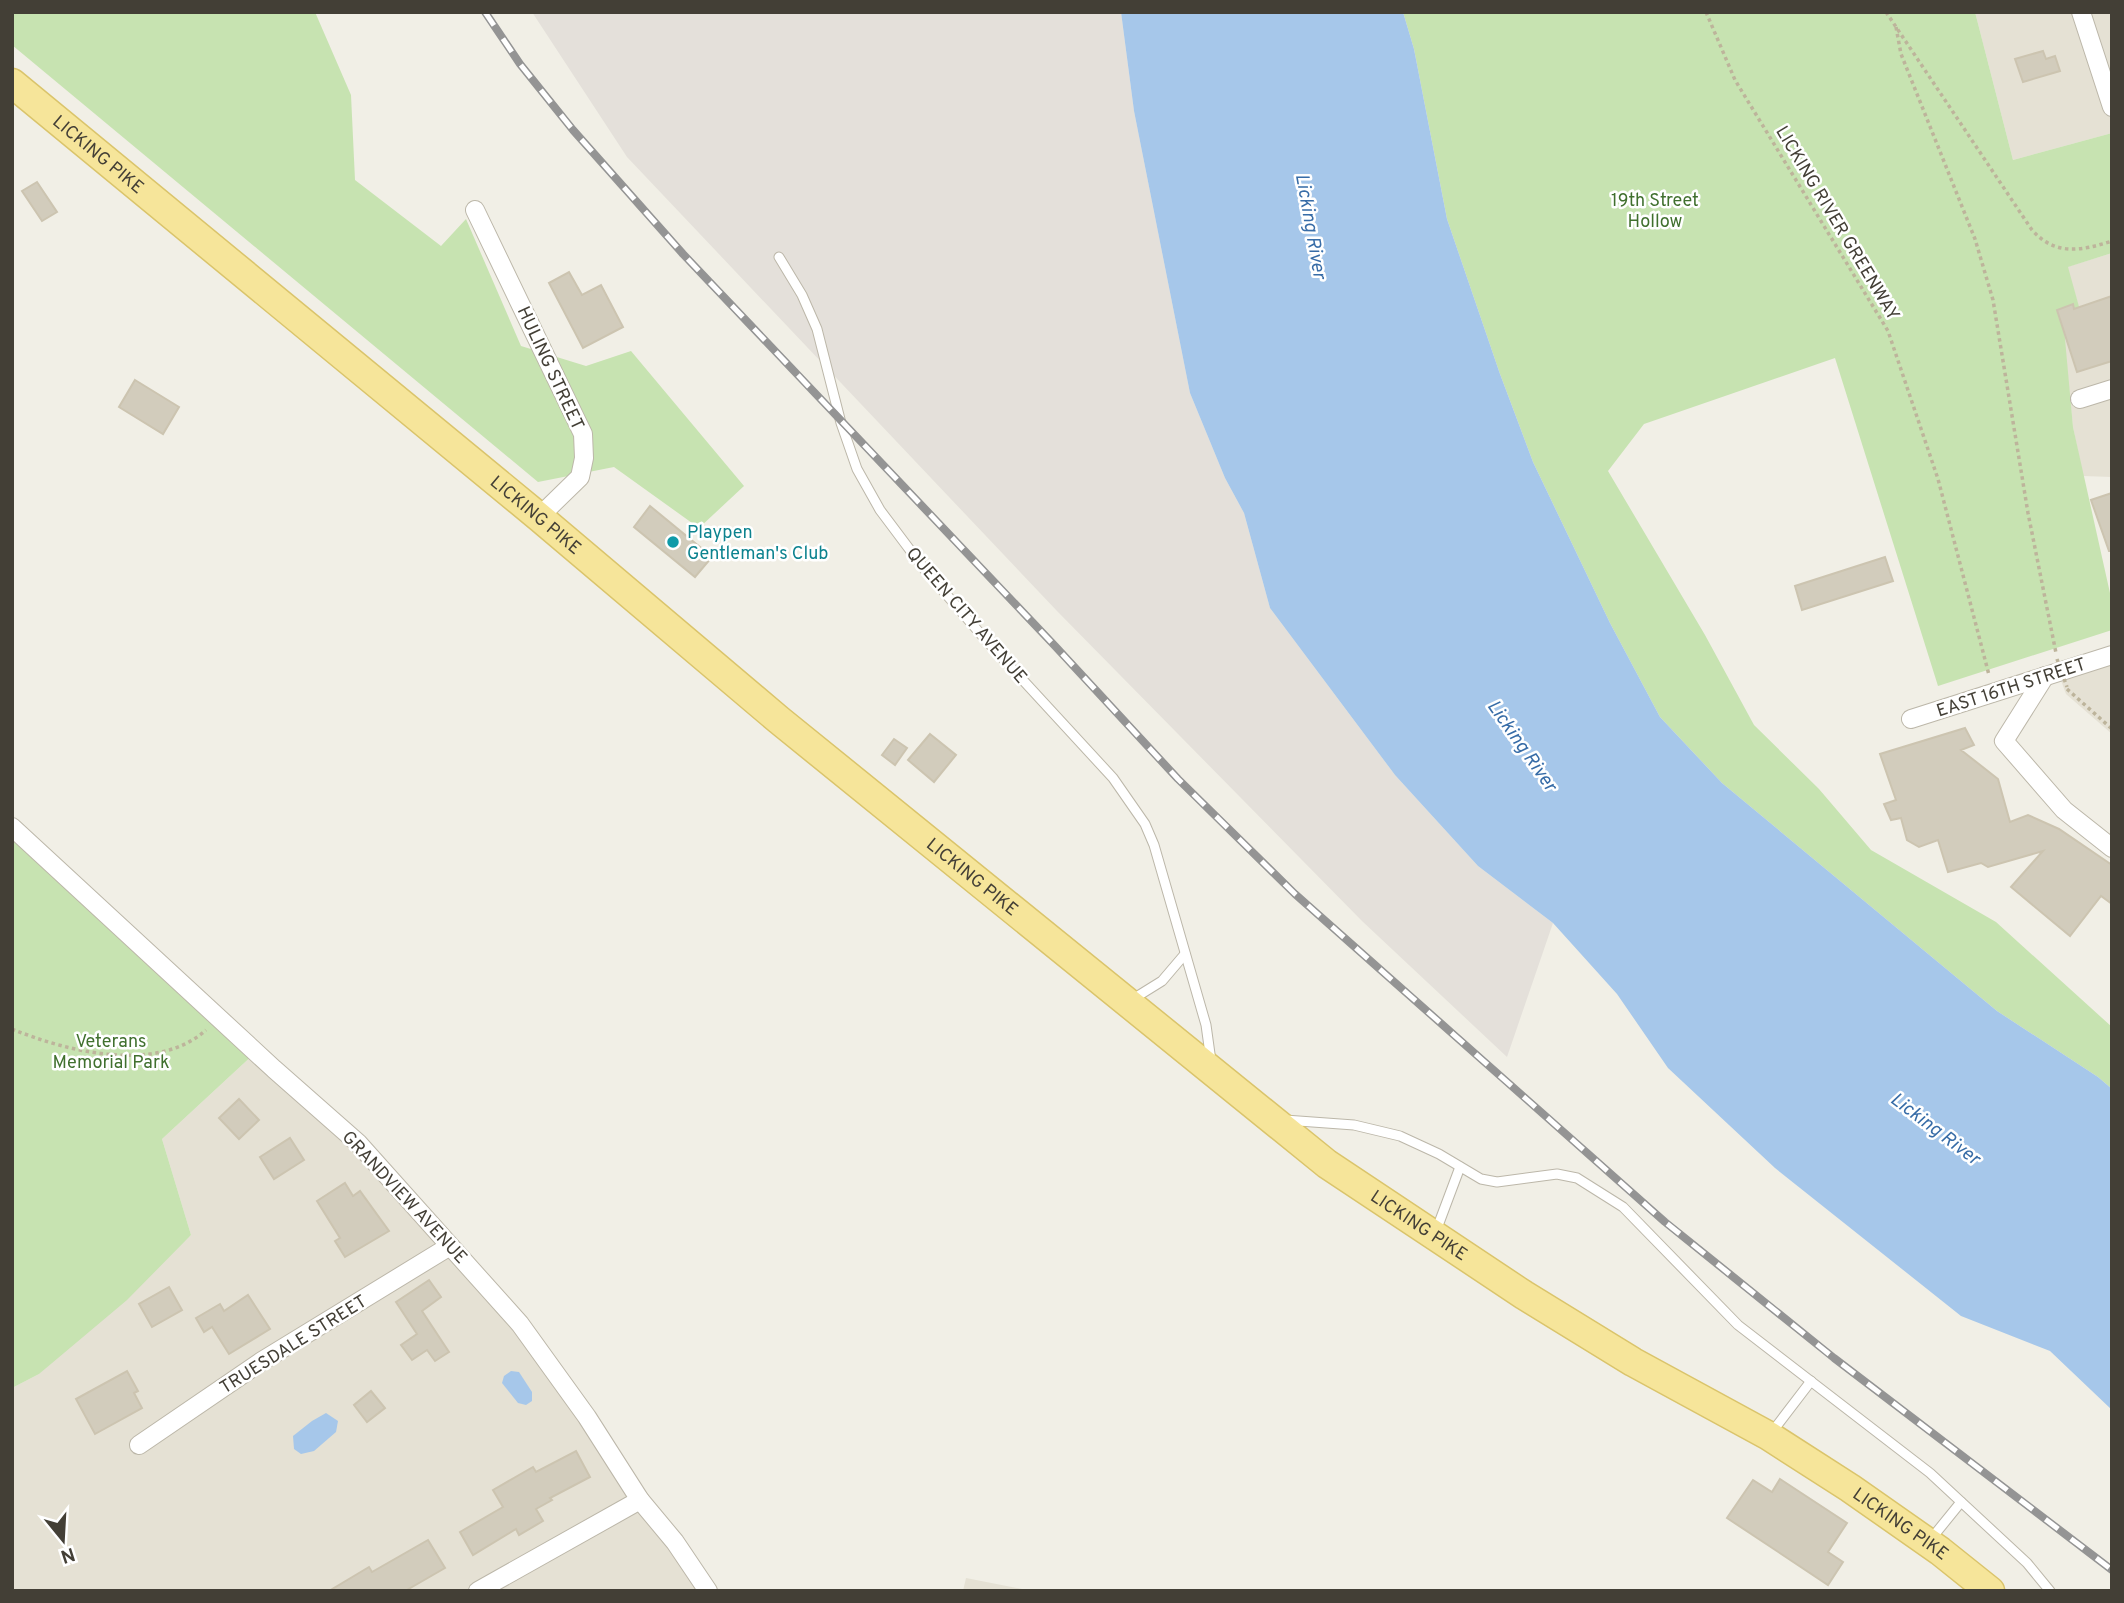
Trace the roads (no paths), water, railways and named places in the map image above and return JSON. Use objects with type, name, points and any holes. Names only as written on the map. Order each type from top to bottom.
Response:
[{"type":"main road","name":"LICKING PIKE","points":[[12,83],[539,517],[779,720],[1327,1164],[1524,1295],[1633,1362],[1769,1436],[1850,1488],[1990,1591]]},
{"type":"street","points":[[2081,12],[2112,107]]},
{"type":"street","name":"HULING STREET","points":[[475,210],[583,434],[584,458],[580,477],[539,517]]},
{"type":"street","points":[[2080,399],[2112,389]]},
{"type":"street","name":"EAST 16TH STREET","points":[[1911,719],[2112,655]]},
{"type":"street","points":[[2045,676],[2004,741],[2064,810],[2112,848]]},
{"type":"street","name":"GRANDVIEW AVENUE","points":[[12,827],[358,1143],[520,1324],[587,1417],[640,1500],[675,1542],[708,1591]]},
{"type":"street","name":"TRUESDALE STREET","points":[[139,1445],[262,1361],[450,1246]]},
{"type":"street","points":[[478,1591],[640,1500]]},
{"type":"lane","name":"QUEEN CITY AVENUE","points":[[779,257],[802,295],[817,329],[841,423],[862,480],[880,510],[925,570],[1113,778],[1145,824],[1154,845],[1206,1025],[1212,1070]]},
{"type":"lane","points":[[1128,1001],[1162,981],[1185,954]]},
{"type":"lane","points":[[1274,1119],[1354,1125],[1400,1136],[1439,1154],[1481,1179],[1497,1182],[1557,1174],[1577,1178],[1601,1191],[1623,1207],[1738,1325],[1930,1473],[2027,1563],[2050,1591]]},
{"type":"lane","points":[[1434,1236],[1460,1167]]},
{"type":"lane","points":[[1769,1436],[1811,1381]]},
{"type":"lane","points":[[1928,1543],[1961,1502]]},
{"type":"water","name":"Licking River","points":[[1121,12],[1403,12],[1414,49],[1447,219],[1500,374],[1533,462],[1610,623],[1660,717],[1722,783],[1997,1011],[2112,1089],[2112,1410],[2050,1351],[1961,1316],[1775,1168],[1668,1068],[1617,994],[1553,923],[1478,866],[1395,775],[1270,608],[1244,513],[1225,478],[1190,393],[1134,111]]},
{"type":"water","points":[[511,1371],[519,1372],[532,1392],[532,1401],[526,1405],[518,1403],[502,1383],[504,1376]]},
{"type":"water","points":[[326,1413],[338,1421],[336,1432],[314,1451],[301,1454],[294,1449],[293,1436]]},
{"type":"railway","points":[[485,12],[520,64],[573,130],[683,254],[1178,779],[1295,894],[1665,1222],[1834,1358],[2112,1570]]},
{"type":"place","name":"Playpen Gentleman's Club","points":[[673,542]]},
{"type":"park label","name":"19th Street Hollow","points":[[1655,210]]},
{"type":"park label","name":"Veterans Memorial Park","points":[[111,1051]]}]
